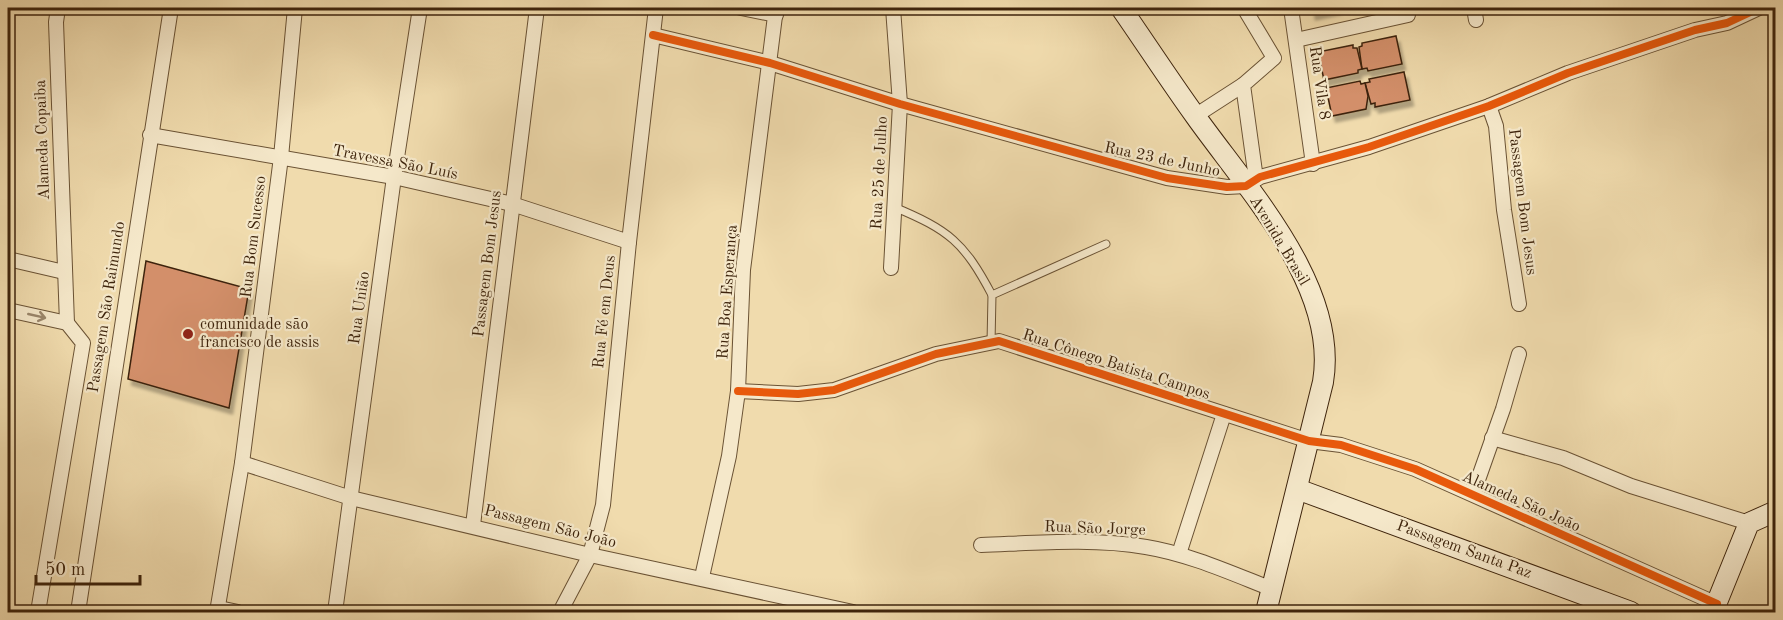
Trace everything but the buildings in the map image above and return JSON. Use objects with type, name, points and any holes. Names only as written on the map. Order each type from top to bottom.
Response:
[{"type":"main road","name":"Avenida Brasil","points":[[1121,8],[1195,116],[1251,182],[1304,278],[1326,341],[1326,366],[1266,612]]},
{"type":"main road","name":"Passagem Santa Paz","points":[[1297,489],[1631,612]]},
{"type":"main road","points":[[1715,608],[1749,523],[1776,511]]},
{"type":"street","name":"Alameda Copaiba","points":[[58,8],[56,22],[67,323]]},
{"type":"street","name":"Passagem São Raimundo","points":[[78,612],[171,8]]},
{"type":"street","name":"Rua Bom Sucesso","points":[[218,610],[242,463],[281,157],[295,8]]},
{"type":"street","name":"Rua União","points":[[335,612],[394,177],[420,8]]},
{"type":"street","name":"Passagem Bom Jesus","points":[[473,525],[537,8]]},
{"type":"street","name":"Rua Fé em Deus","points":[[560,612],[590,555],[603,504],[629,242],[656,8]]},
{"type":"street","points":[[741,8],[776,11]]},
{"type":"street","name":"Rua 25 de Julho","points":[[891,268],[900,104],[893,8]]},
{"type":"street","points":[[1244,8],[1274,58]]},
{"type":"street","name":"Rua Vila 8","points":[[1291,8],[1313,164]]},
{"type":"street","name":"Rua 23 de Junho","points":[[653,35],[770,63],[900,104],[1167,178],[1227,187],[1313,164],[1489,106],[1568,73],[1695,30],[1727,23],[1759,8]]},
{"type":"street","name":"Rua Boa Esperança","points":[[702,577],[729,456],[738,391],[743,270],[776,11]]},
{"type":"street","points":[[1195,116],[1243,85],[1274,58],[1297,47],[1408,15]]},
{"type":"street","points":[[1243,85],[1251,182]]},
{"type":"street","name":"Passagem Bom Jesus","points":[[1489,106],[1496,126],[1504,210],[1519,304]]},
{"type":"street","name":"Travessa São Luís","points":[[150,135],[394,177],[512,204],[629,242]]},
{"type":"street","points":[[877,246],[892,246]]},
{"type":"street","points":[[8,259],[64,272]]},
{"type":"street","points":[[8,310],[67,323],[83,343],[38,612]]},
{"type":"street","name":"Rua Cônego Batista Campos","points":[[738,391],[798,394],[834,390],[936,354],[999,341],[1309,441]]},
{"type":"street","points":[[1473,494],[1519,354]]},
{"type":"street","points":[[1179,554],[1224,414]]},
{"type":"street","points":[[1492,438],[1563,458],[1631,486],[1749,523]]},
{"type":"street","name":"Alameda São João","points":[[1309,441],[1341,445],[1398,463],[1568,536],[1715,608]]},
{"type":"street","name":"Passagem São João","points":[[242,463],[351,498],[473,525],[590,555],[702,577],[853,612]]},
{"type":"street","name":"Rua São Jorge","points":[[981,545],[1118,544],[1145,546],[1179,554],[1272,589]]},
{"type":"street","points":[[218,610],[238,612]]},
{"type":"lane","points":[[894,207],[924,220],[963,247],[992,294],[991,343]]},
{"type":"lane","points":[[992,294],[1106,244]]},
{"type":"cycle path","points":[[653,35],[770,63],[900,104],[1167,178],[1227,187],[1246,186],[1260,177],[1369,147],[1489,106],[1568,73],[1695,30],[1727,23],[1759,8]]},
{"type":"cycle path","points":[[738,391],[798,394],[834,390],[936,354],[999,341],[1309,441],[1341,445],[1415,469],[1717,604]]},
{"type":"place","name":"comunidade são francisco de assis","points":[[188,334]]}]
